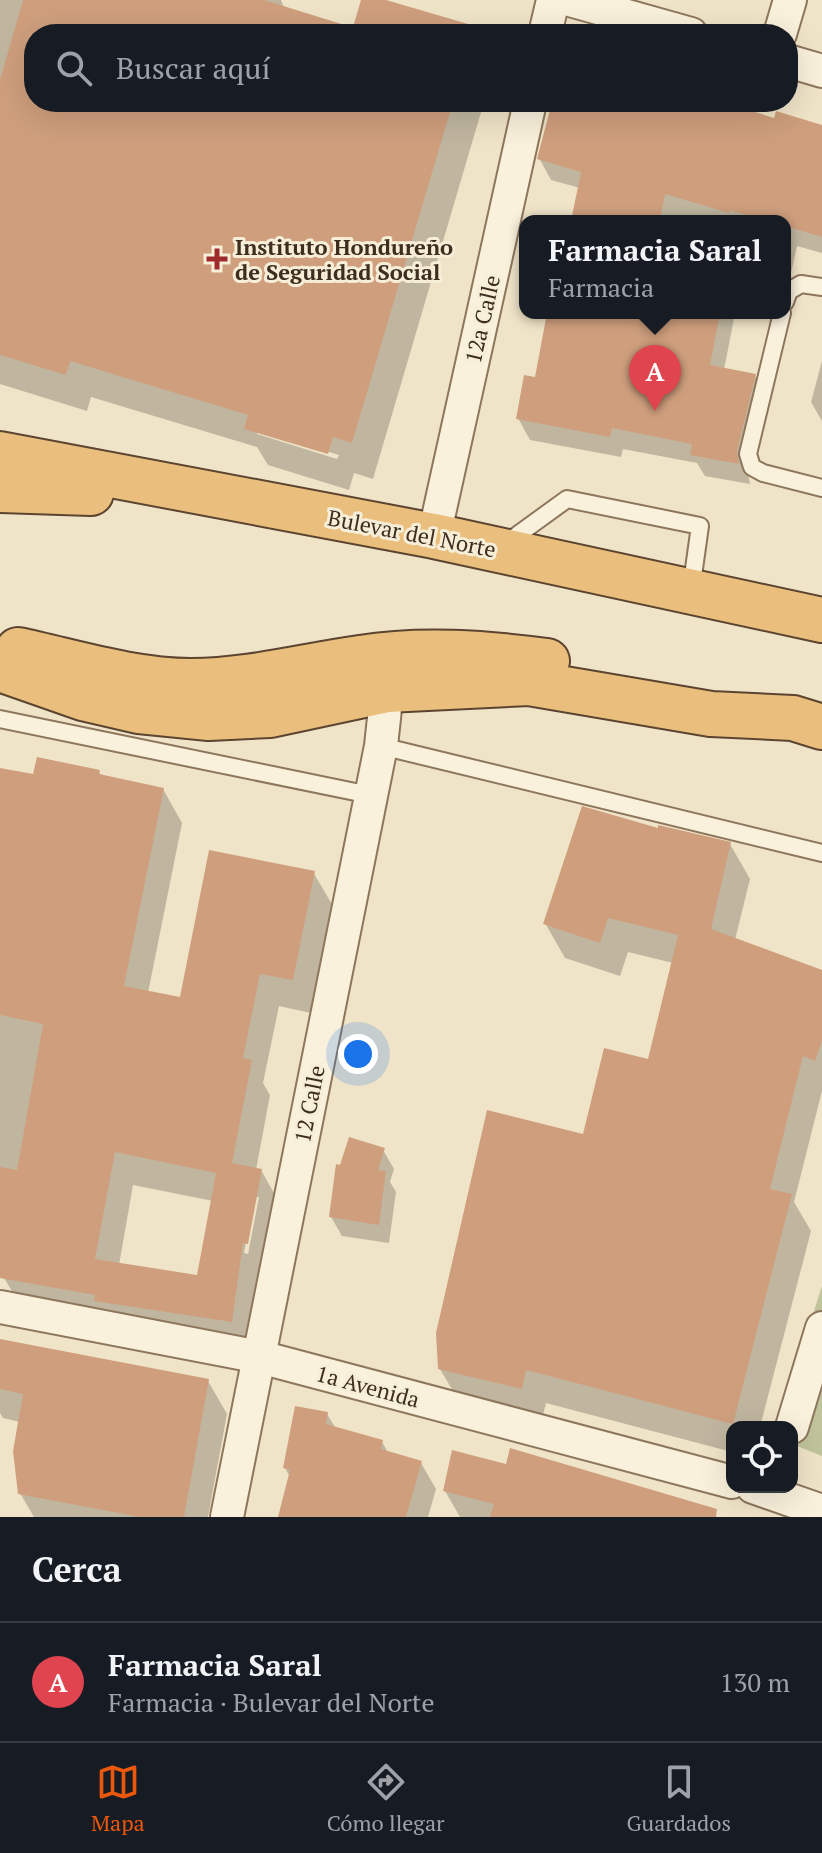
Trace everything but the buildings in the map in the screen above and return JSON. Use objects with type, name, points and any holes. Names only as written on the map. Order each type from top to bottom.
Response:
[{"type":"highway","name":"Bulevar del Norte","points":[[0,454],[434,536],[822,620]]},
{"type":"highway","points":[[0,490],[119,493],[276,519],[361,541],[540,575],[822,639]]},
{"type":"highway","points":[[0,645],[145,678],[192,681],[280,673],[360,657],[417,652],[498,654],[703,684],[808,723]]},
{"type":"highway","points":[[0,669],[83,698],[139,711],[209,718],[270,715],[387,690],[529,683],[711,714],[808,723]]},
{"type":"street","points":[[547,24],[553,0]]},
{"type":"street","points":[[570,0],[655,24]]},
{"type":"street","points":[[783,24],[790,0]]},
{"type":"street","points":[[798,64],[822,71]]},
{"type":"street","name":"12a Calle","points":[[434,536],[528,112]]},
{"type":"street","name":"12 Calle","points":[[227,1517],[381,746],[387,690]]},
{"type":"street","name":"1a Avenida","points":[[0,1307],[260,1357],[726,1480]]},
{"type":"street","points":[[794,1421],[822,1328]]},
{"type":"street","points":[[765,1496],[822,1511]]},
{"type":"lane","points":[[791,290],[801,284],[822,287]]},
{"type":"lane","points":[[781,319],[748,454],[752,467],[763,473],[822,488]]},
{"type":"lane","points":[[497,550],[567,499],[700,526],[691,592]]},
{"type":"lane","points":[[0,719],[370,795]]},
{"type":"lane","points":[[381,746],[822,853]]},
{"type":"green space","points":[[822,1286],[822,1456],[798,1446],[798,1421],[779,1421]]},
{"type":"place","name":"Instituto Hondureño de Seguridad Social","points":[[217,259]]},
{"type":"place","name":"Farmacia Saral","points":[[655,411]]}]
